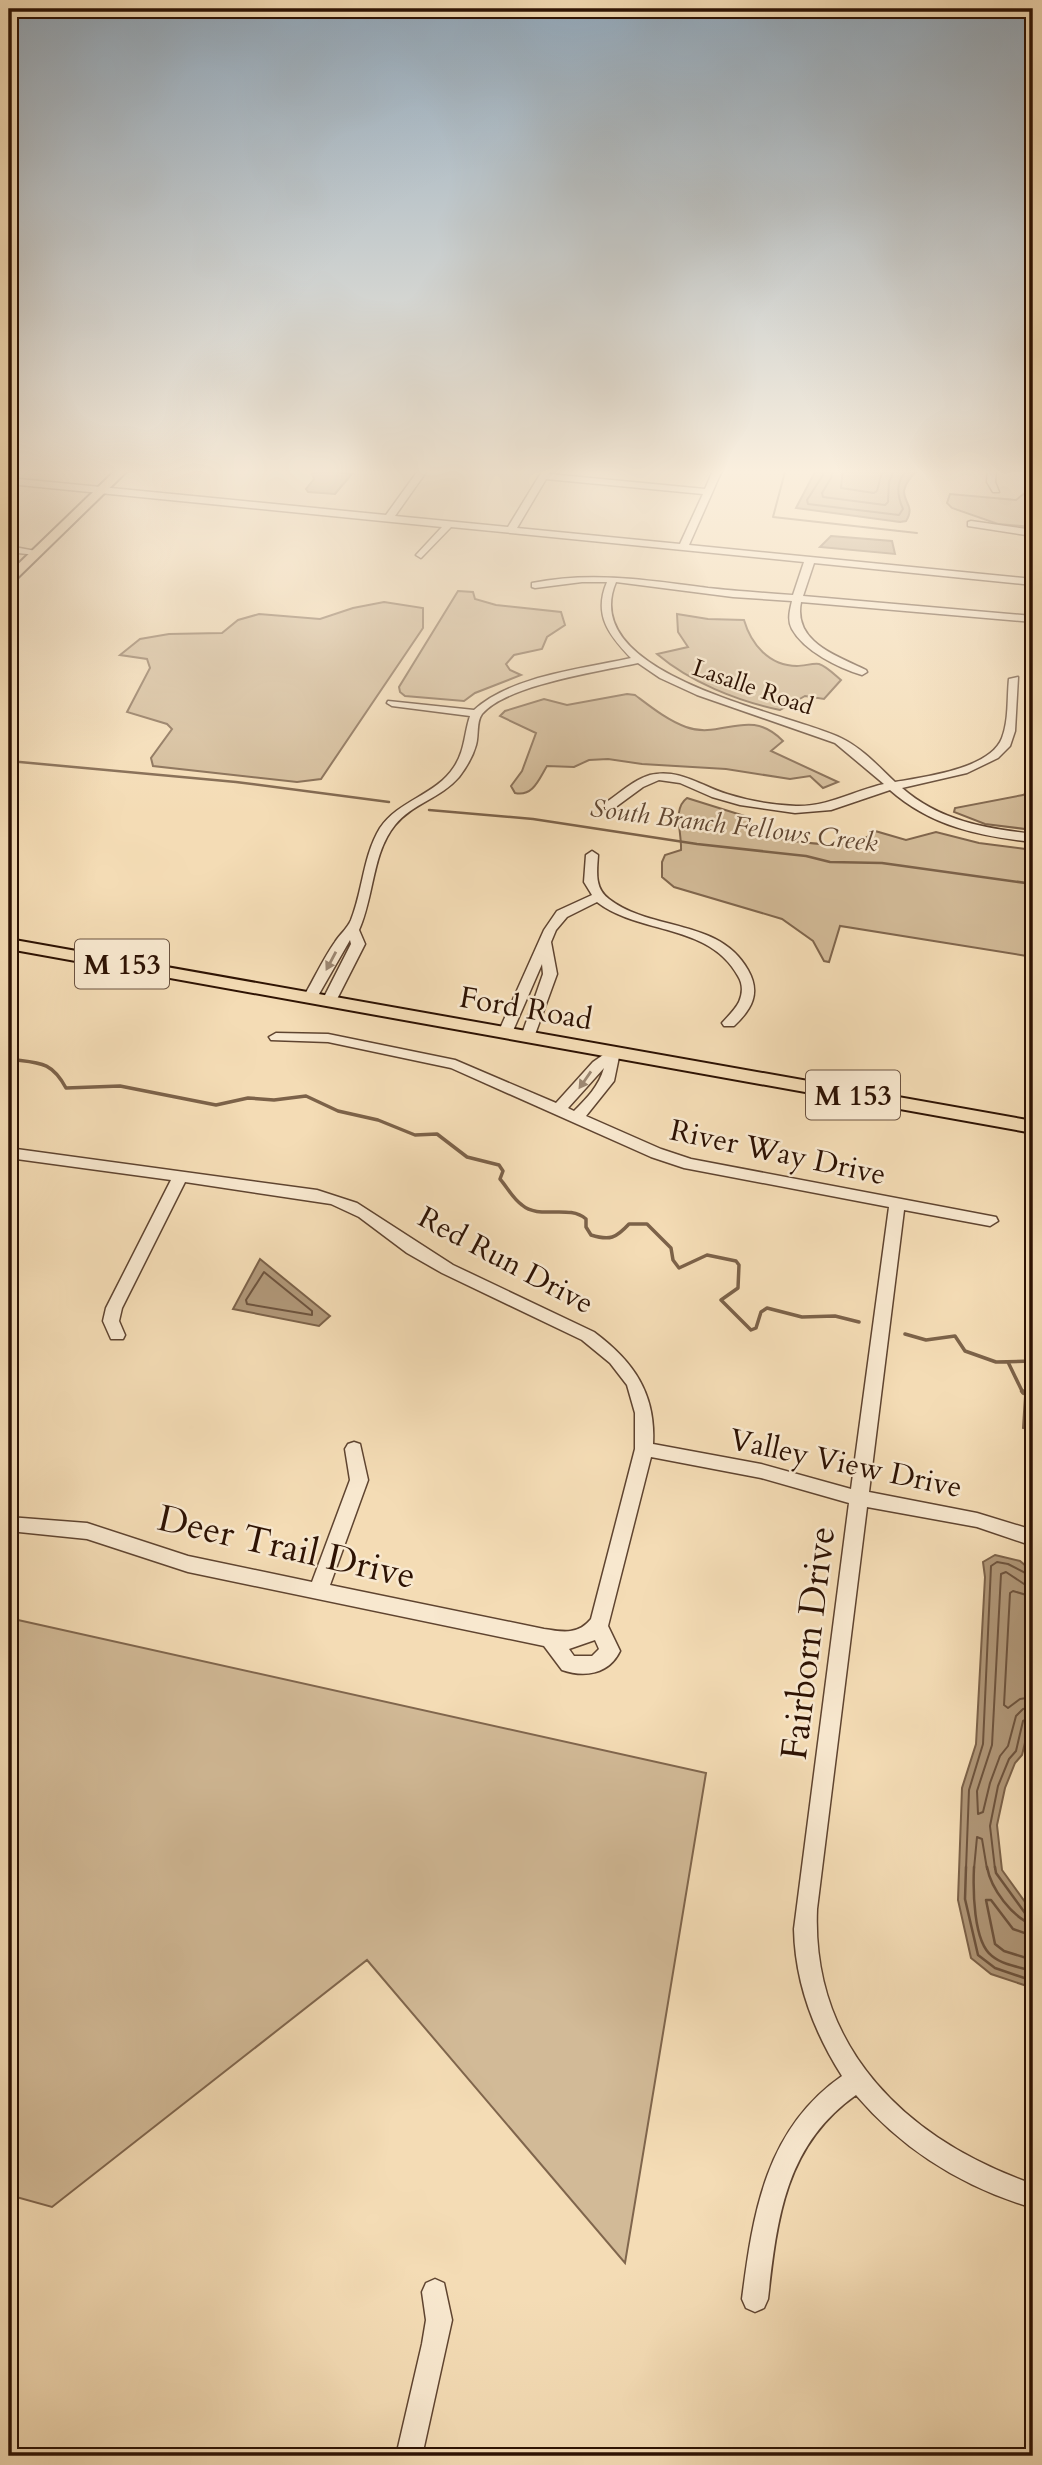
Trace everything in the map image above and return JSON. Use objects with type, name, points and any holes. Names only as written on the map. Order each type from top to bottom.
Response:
[{"type":"main road","name":"Ford Road","points":[[9,944],[1033,1127]]},
{"type":"street","points":[[535,585],[550,583]]},
{"type":"street","name":"Lasalle Road","points":[[611,583],[604,602],[606,614],[620,642],[638,660],[681,685],[839,741],[853,749],[914,804],[951,823],[988,832],[1033,838]]},
{"type":"street","points":[[645,583],[715,592],[1033,619]]},
{"type":"street","points":[[804,583],[794,620],[804,636],[833,658],[862,672]]},
{"type":"street","points":[[310,998],[341,942],[353,930],[385,829],[405,808],[438,791],[455,775],[468,750],[477,714],[492,699],[515,690],[638,660]]},
{"type":"street","points":[[609,806],[631,792],[638,784],[660,777],[689,782],[722,797],[784,809],[825,808],[848,802],[872,790],[970,768],[997,754],[1009,734],[1014,678]]},
{"type":"street","points":[[392,704],[477,714]]},
{"type":"street","points":[[592,855],[587,872],[597,897],[625,914],[704,935],[738,959],[749,985],[741,1013],[729,1023]]},
{"type":"street","points":[[505,1033],[550,929],[562,914],[597,897]]},
{"type":"street","points":[[329,1001],[358,944],[353,930]]},
{"type":"street","points":[[528,1037],[550,974],[545,943]]},
{"type":"street","points":[[529,980],[548,983]]},
{"type":"street","name":"River Way Drive","points":[[276,1037],[328,1038],[443,1060],[656,1153],[689,1164],[990,1221]]},
{"type":"street","points":[[559,1109],[584,1084],[600,1062],[613,1052]]},
{"type":"street","points":[[577,1117],[604,1089],[612,1074],[613,1052]]},
{"type":"street","name":"Red Run Drive","points":[[9,1153],[317,1195],[347,1203],[369,1214],[431,1260],[587,1336],[617,1359],[637,1387],[646,1415],[644,1449],[594,1630],[610,1651],[596,1665],[569,1664],[549,1639]]},
{"type":"street","points":[[117,1335],[111,1321],[114,1308],[180,1177]]},
{"type":"street","name":"Fairborn Drive","points":[[897,1205],[805,1920],[807,1962],[817,2001],[834,2042],[858,2080],[889,2115],[922,2143],[977,2176],[1033,2196]]},
{"type":"street","points":[[318,1591],[359,1480],[354,1449]]},
{"type":"street","name":"Valley View Drive","points":[[644,1449],[761,1471],[859,1498],[977,1520],[1033,1538]]},
{"type":"street","name":"Deer Trail Drive","points":[[9,1524],[87,1531],[188,1564],[549,1639],[576,1640],[594,1630]]},
{"type":"street","points":[[754,2299],[767,2211],[788,2154],[803,2129],[825,2102],[858,2080]]},
{"type":"street","points":[[409,2456],[439,2319],[435,2292]]},
{"type":"shaded area","points":[[458,591],[473,592],[475,599],[496,605],[561,612],[565,625],[547,637],[542,649],[514,655],[506,664],[510,670],[521,675],[475,693],[464,701],[405,696],[399,687]]},
{"type":"shaded area","points":[[384,602],[423,608],[423,628],[321,779],[297,782],[153,766],[151,758],[172,729],[167,724],[127,712],[150,668],[147,659],[120,655],[140,639],[169,634],[222,633],[238,620],[259,614],[320,619],[353,608]]},
{"type":"shaded area","points":[[677,614],[708,619],[744,620],[756,645],[770,658],[787,665],[819,664],[841,680],[824,699],[805,696],[780,710],[731,696],[699,682],[657,654],[688,647],[678,632]]},
{"type":"shaded area","points":[[627,694],[635,695],[666,717],[686,727],[712,730],[747,725],[771,731],[783,741],[771,751],[838,782],[823,788],[810,776],[790,779],[726,769],[642,764],[608,759],[589,760],[574,767],[547,766],[531,790],[515,793],[511,786],[522,771],[536,733],[500,716],[505,711],[544,699],[567,705]]},
{"type":"shaded area","points":[[1033,789],[1033,830],[985,824],[954,812],[955,808],[1023,795]]},
{"type":"shaded area","points":[[687,798],[751,818],[751,829],[755,835],[784,840],[835,844],[864,839],[875,831],[906,840],[936,832],[979,843],[1033,850],[1033,957],[840,926],[829,962],[824,961],[813,941],[782,919],[674,887],[662,877],[665,855],[681,850],[679,815],[682,803]]},
{"type":"shaded area","points":[[1033,1269],[1033,1430],[1023,1428]]},
{"type":"shaded area","points":[[9,1618],[706,1773],[625,2263],[367,1960],[52,2207],[9,2195]]},
{"type":"water","points":[[260,1259],[330,1316],[319,1326],[233,1309]]},
{"type":"water","points":[[995,1555],[1020,1561],[1033,1572],[1033,1710],[1022,1755],[1015,1763],[1005,1788],[997,1825],[1002,1870],[1033,1913],[1033,1988],[991,1974],[971,1958],[958,1900],[962,1788],[976,1744],[985,1577],[983,1562]]},
{"type":"waterway","name":"South Branch Fellows Creek","points":[[9,761],[236,782],[389,802]]},
{"type":"waterway","name":"South Branch Fellows Creek","points":[[429,810],[533,819],[697,844],[806,856],[830,862],[882,863],[1033,884]]},
{"type":"waterway","points":[[9,1059],[43,1064],[55,1072],[66,1088],[120,1086],[216,1105],[248,1098],[274,1100],[306,1096],[338,1111],[378,1120],[415,1135],[437,1134],[467,1157],[499,1165],[503,1171],[500,1179],[516,1200],[529,1209],[579,1215],[586,1219],[586,1227],[591,1235],[603,1238],[616,1235],[629,1224],[647,1224],[671,1248],[673,1260],[679,1268],[707,1255],[736,1261],[739,1265],[738,1288],[721,1300],[751,1330],[756,1328],[761,1312],[767,1308],[802,1317],[835,1316],[859,1322]]},
{"type":"waterway","points":[[905,1334],[926,1340],[955,1336],[965,1351],[996,1362],[1033,1361]]},
{"type":"waterway","points":[[1008,1362],[1022,1391]]},
{"type":"waterway","points":[[1022,1391],[1033,1400]]}]
